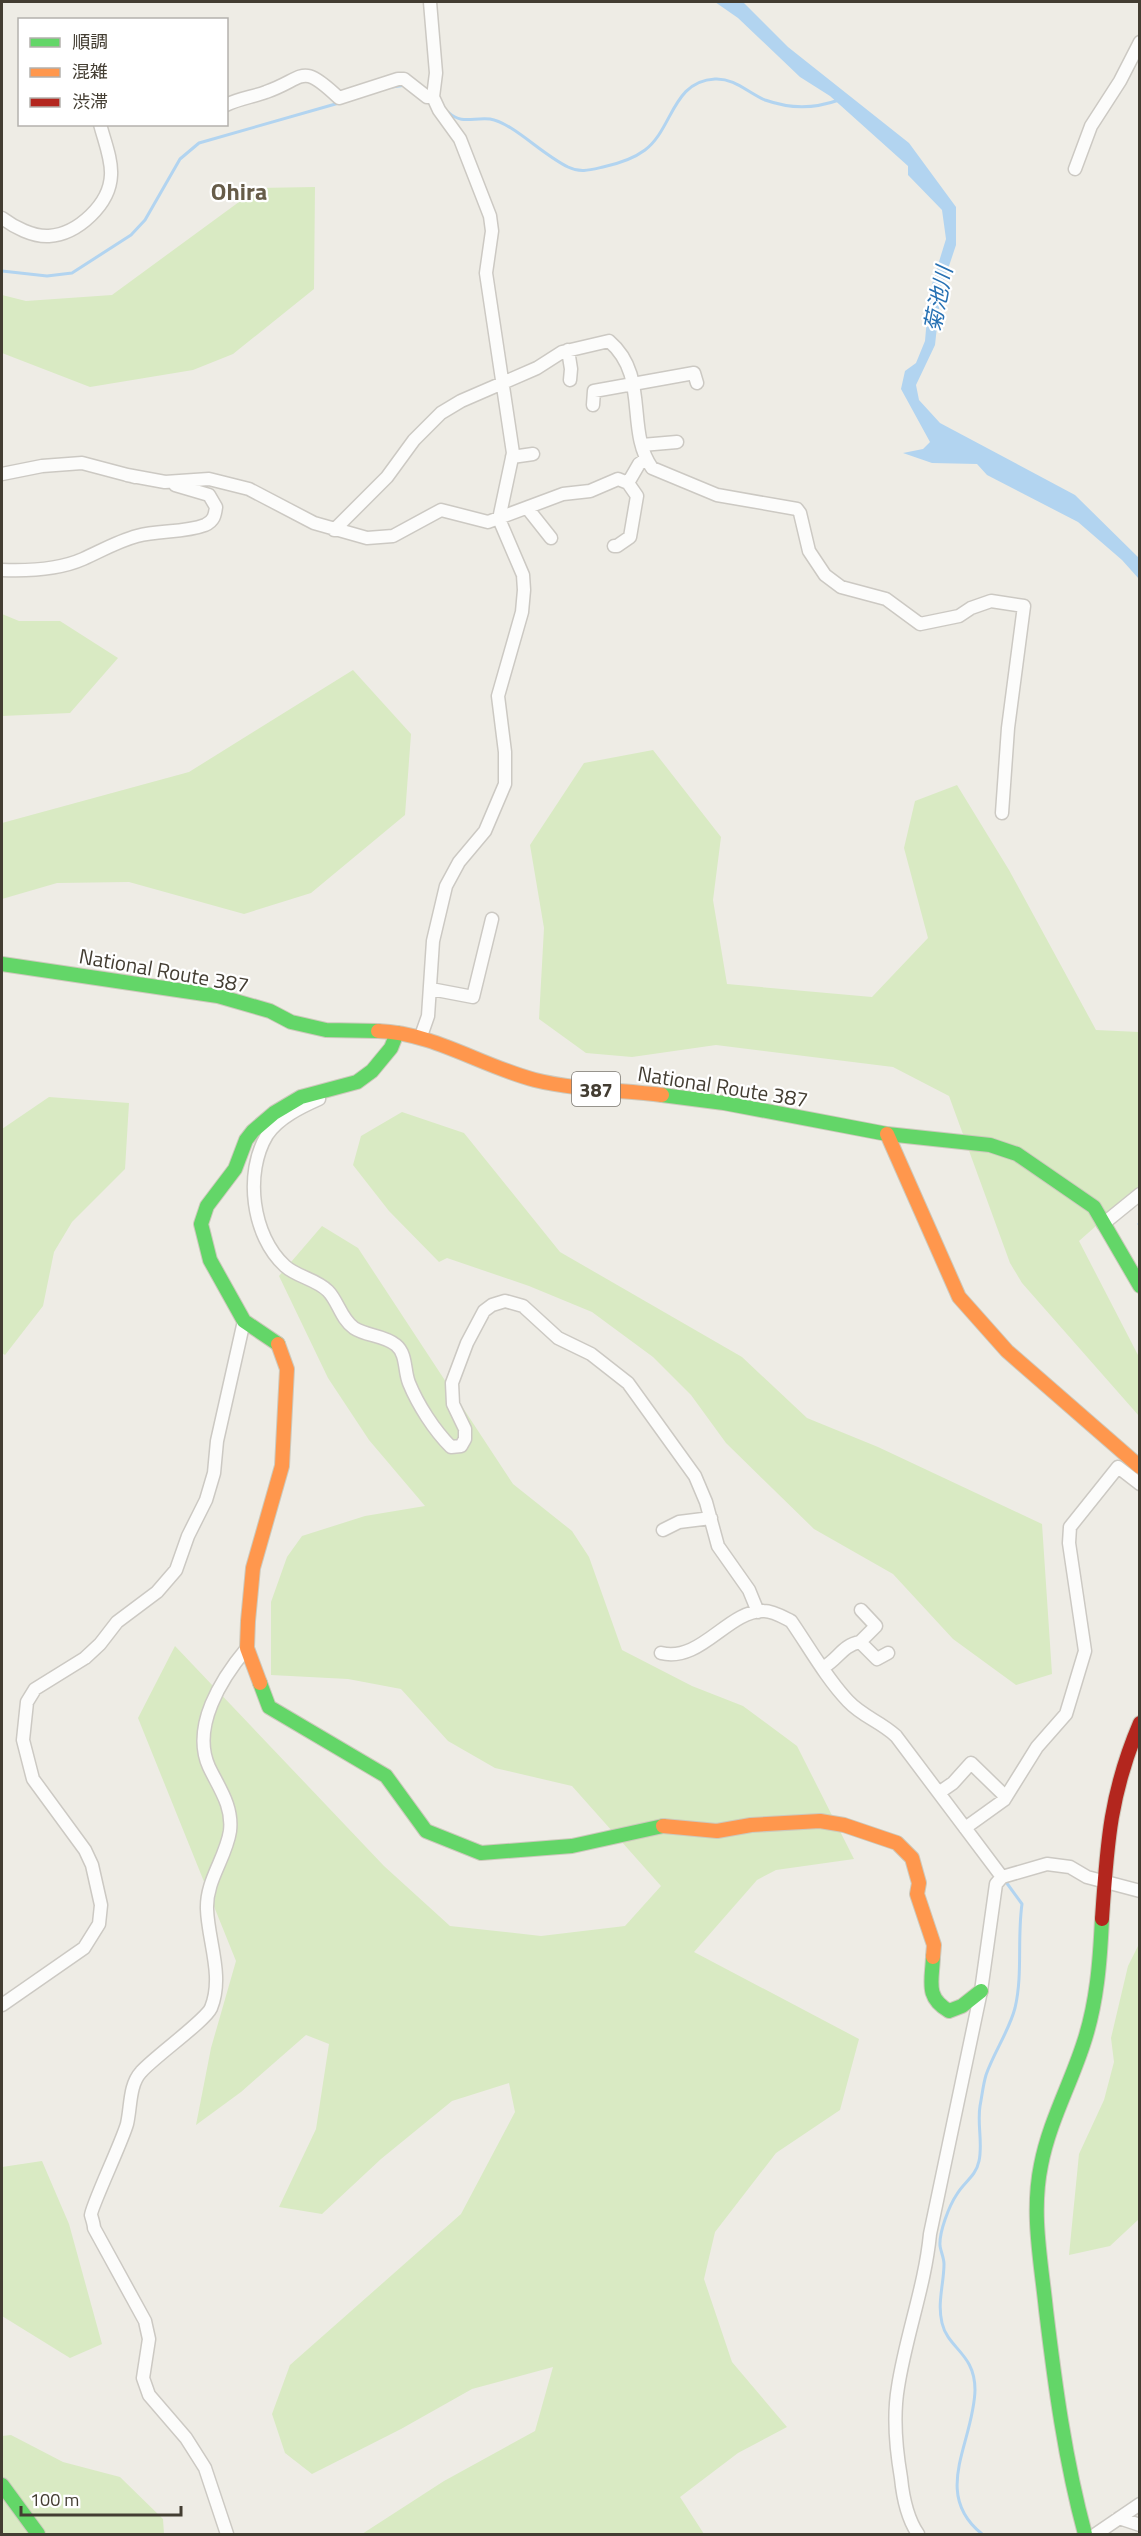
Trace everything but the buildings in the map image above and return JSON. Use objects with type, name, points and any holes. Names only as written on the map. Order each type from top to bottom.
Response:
[{"type":"main road","name":"National Route 387","points":[[2,964],[218,996],[270,1011],[291,1022],[326,1030],[421,1036],[488,1065],[536,1080],[724,1103],[887,1134],[971,1141],[1017,1154],[1094,1207],[1140,1286]]},
{"type":"main road","points":[[397,1033],[390,1048],[372,1071],[357,1082],[301,1097],[274,1113],[253,1131],[246,1140],[235,1169],[207,1206],[201,1224],[210,1260],[244,1321],[278,1343],[287,1369],[282,1466],[253,1568],[247,1648],[269,1707],[386,1776],[426,1831],[481,1853],[572,1845],[667,1825],[717,1831],[751,1825],[820,1821],[844,1825],[897,1843],[912,1858],[919,1883],[917,1894],[934,1945],[931,1991],[937,2004],[949,2011],[962,2006],[981,1991]]},
{"type":"main road","points":[[887,1134],[959,1296],[1007,1351],[1140,1467]]},
{"type":"main road","points":[[1085,2535],[1069,2481],[1061,2437],[1038,2242],[1037,2188],[1048,2138],[1088,2035],[1098,1976],[1104,1882],[1112,1808],[1119,1776],[1140,1723]]},
{"type":"main road","points":[[2,2485],[38,2535]]},
{"type":"street","points":[[421,1036],[428,1016],[433,941],[446,886],[459,862],[485,831],[505,784],[505,752],[498,696],[522,612],[524,590],[523,575],[499,519],[512,457],[486,273],[492,231],[490,216],[460,139],[439,110],[433,97],[436,74],[430,2]]},
{"type":"street","points":[[1075,168],[1091,126],[1120,81],[1140,42]]},
{"type":"street","points":[[228,104],[241,98],[267,92],[297,75],[314,77],[339,98],[398,79],[404,79],[427,97],[433,97]]},
{"type":"street","points":[[2,218],[13,227],[47,236],[64,232],[81,224],[97,209],[108,189],[111,174],[100,126]]},
{"type":"street","points":[[334,530],[387,477],[414,440],[441,413],[461,401],[502,384],[568,350],[609,341],[630,366],[642,445],[646,459],[652,468],[717,495],[797,509],[809,551],[825,575],[841,587],[886,599],[920,624],[959,616],[971,608],[991,601],[1024,606],[1008,728],[1002,813]]},
{"type":"street","points":[[568,350],[570,380]]},
{"type":"street","points":[[593,405],[594,391],[694,374],[697,383]]},
{"type":"street","points":[[642,445],[677,442]]},
{"type":"street","points":[[512,457],[533,454]]},
{"type":"street","points":[[628,483],[639,464],[646,459]]},
{"type":"street","points":[[2,474],[42,466],[82,463],[208,495],[216,507],[214,519],[207,524],[183,530],[157,531],[122,540],[80,561],[30,571],[2,570]]},
{"type":"street","points":[[127,475],[165,482],[209,480],[249,489],[314,523],[367,538],[393,536],[441,510],[488,522],[528,509],[562,494],[590,491],[618,479],[628,483],[637,496],[630,537],[614,546]]},
{"type":"street","points":[[528,509],[551,538]]},
{"type":"street","points":[[431,989],[473,997],[492,919]]},
{"type":"street","points":[[321,1092],[319,1099],[280,1121],[268,1134],[258,1157],[254,1198],[261,1230],[267,1244],[285,1266],[301,1277],[322,1286],[354,1328],[397,1346],[403,1354],[408,1382],[442,1438],[451,1447],[461,1446],[465,1439],[465,1430],[453,1404],[452,1383],[484,1311],[506,1301],[523,1306],[558,1338],[591,1354],[628,1383],[695,1476],[711,1518],[718,1546],[749,1590],[758,1612]]},
{"type":"street","points":[[1103,1224],[1140,1194]]},
{"type":"street","points":[[2,2005],[84,1948],[99,1924],[101,1905],[92,1865],[85,1850],[33,1779],[23,1740],[27,1702],[35,1689],[85,1658],[100,1644],[117,1622],[157,1592],[176,1570],[188,1536],[206,1500],[214,1473],[217,1441],[244,1321]]},
{"type":"street","points":[[965,1828],[1006,1797],[1037,1747],[1066,1714],[1085,1651],[1069,1543],[1070,1527],[1118,1467],[1140,1484]]},
{"type":"street","points":[[663,1530],[679,1522],[711,1518]]},
{"type":"street","points":[[824,1667],[834,1662],[847,1646],[860,1642],[876,1626],[861,1610]]},
{"type":"street","points":[[661,1653],[676,1654],[698,1647],[731,1623],[758,1612],[765,1611],[791,1621],[855,1707],[868,1718],[880,1721],[896,1736],[920,1771],[940,1792],[1002,1877]]},
{"type":"street","points":[[860,1642],[877,1659],[888,1653]]},
{"type":"street","points":[[227,2535],[205,2468],[186,2438],[149,2395],[144,2378],[149,2339],[145,2321],[94,2228],[91,2212],[126,2125],[136,2079],[210,2010],[216,1988],[215,1962],[207,1908],[208,1888],[230,1833],[230,1821],[224,1793],[209,1767],[202,1747],[202,1729],[237,1660],[247,1648]]},
{"type":"street","points":[[940,1792],[953,1783],[971,1763],[1006,1797]]},
{"type":"street","points":[[918,2535],[904,2504],[896,2425],[898,2387],[926,2267],[930,2234],[981,1991],[996,1884],[1002,1877],[1047,1864],[1070,1868],[1104,1882],[1140,1891]]},
{"type":"street","points":[[1096,2535],[1140,2504]]},
{"type":"street","points":[[1119,2518],[1140,2525]]},
{"type":"green space","points":[[315,187],[314,289],[233,354],[193,370],[90,387],[2,353],[2,295],[26,301],[112,295],[258,188]]},
{"type":"green space","points":[[2,614],[19,621],[60,621],[118,658],[70,713],[2,716]]},
{"type":"green space","points":[[353,670],[411,734],[405,815],[311,893],[244,914],[129,882],[57,883],[2,899],[2,823],[189,772]]},
{"type":"green space","points":[[653,750],[721,837],[713,900],[727,984],[872,997],[928,938],[904,848],[915,801],[957,785],[1009,870],[1096,1030],[1139,1032],[1139,1188],[1079,1241],[1139,1357],[1139,1416],[1022,1283],[1010,1263],[949,1096],[893,1067],[716,1045],[632,1057],[586,1053],[539,1019],[544,928],[530,845],[584,763]]},
{"type":"green space","points":[[49,1097],[129,1103],[125,1169],[72,1222],[54,1252],[43,1306],[5,1355],[2,1353],[2,1129]]},
{"type":"green space","points":[[402,1112],[464,1133],[560,1252],[742,1357],[807,1418],[878,1447],[1042,1524],[1052,1674],[1016,1685],[953,1639],[893,1574],[814,1529],[726,1443],[691,1395],[653,1357],[592,1312],[529,1286],[447,1258],[439,1262],[389,1211],[353,1165],[361,1136]]},
{"type":"green space","points":[[322,1226],[358,1248],[513,1484],[572,1531],[589,1557],[622,1650],[692,1686],[743,1706],[797,1746],[854,1859],[776,1870],[757,1880],[694,1952],[859,2039],[840,2110],[776,2153],[715,2232],[704,2279],[732,2362],[787,2427],[738,2453],[680,2497],[704,2534],[362,2534],[444,2481],[535,2431],[553,2367],[472,2389],[401,2429],[312,2474],[285,2453],[272,2414],[290,2365],[461,2214],[515,2112],[509,2083],[452,2101],[381,2159],[322,2214],[279,2207],[316,2129],[329,2044],[306,2035],[241,2092],[196,2125],[211,2048],[236,1961],[138,1718],[175,1646],[384,1866],[450,1926],[541,1936],[625,1926],[661,1886],[572,1786],[495,1768],[448,1741],[401,1689],[348,1679],[271,1675],[271,1602],[287,1557],[302,1536],[365,1516],[425,1506],[369,1440],[328,1378],[279,1276]]},
{"type":"green space","points":[[1139,1944],[1139,2219],[1110,2246],[1069,2255],[1079,2154],[1104,2100],[1114,2062],[1111,2038],[1128,1966]]},
{"type":"green space","points":[[42,2161],[69,2224],[102,2344],[70,2358],[2,2316],[2,2167]]},
{"type":"green space","points":[[11,2435],[63,2462],[120,2477],[163,2519],[164,2534],[2,2534],[2,2436]]},
{"type":"water","name":"菊池川","points":[[715,2],[743,2],[788,47],[909,143],[956,207],[956,245],[941,290],[935,345],[916,385],[919,400],[940,423],[1075,495],[1139,558],[1139,579],[1122,560],[1078,522],[987,475],[977,464],[932,463],[903,453],[923,449],[930,442],[901,389],[905,371],[916,363],[925,341],[929,294],[946,239],[942,210],[908,175],[908,166],[830,96],[800,77],[738,18]]},
{"type":"waterway","points":[[448,112],[463,119],[498,121],[561,163],[572,169],[585,170],[619,163],[645,150],[662,130],[681,97],[701,82],[722,79],[741,86],[765,100],[784,105],[811,106],[839,100]]},
{"type":"waterway","points":[[392,87],[406,85]]},
{"type":"waterway","points":[[2,271],[47,276],[72,273],[131,235],[145,220],[180,159],[199,143],[339,103]]},
{"type":"waterway","points":[[982,2534],[967,2518],[959,2502],[957,2484],[959,2466],[973,2409],[975,2390],[971,2368],[945,2332],[942,2323],[940,2301],[944,2260],[940,2240],[951,2205],[977,2166],[980,2154],[979,2113],[985,2079],[1015,2008],[1022,1904],[1006,1882]]},
{"type":"traffic: fast","points":[[2,964],[218,996],[270,1011],[291,1022],[326,1030],[378,1031]]},
{"type":"traffic: fast","points":[[278,1344],[244,1321],[210,1260],[201,1224],[207,1206],[235,1169],[246,1140],[253,1131],[274,1113],[301,1097],[357,1082],[372,1071],[391,1048],[397,1033]]},
{"type":"traffic: fast","points":[[662,1095],[724,1103],[887,1134],[990,1145],[1017,1154],[1094,1207],[1140,1286]]},
{"type":"traffic: fast","points":[[260,1683],[269,1707],[386,1776],[426,1831],[481,1853],[572,1846],[663,1826]]},
{"type":"traffic: fast","points":[[1085,2534],[1066,2450],[1057,2394],[1040,2255],[1037,2201],[1045,2149],[1092,2014],[1099,1967],[1102,1919]]},
{"type":"traffic: fast","points":[[933,1957],[932,1988],[941,2006],[949,2011],[962,2006],[981,1991]]},
{"type":"traffic: fast","points":[[2,2485],[38,2534]]},
{"type":"traffic: slow","points":[[378,1031],[419,1038],[535,1080],[582,1088],[662,1095]]},
{"type":"traffic: slow","points":[[887,1134],[959,1297],[1007,1351],[1140,1467]]},
{"type":"traffic: slow","points":[[260,1683],[247,1648],[248,1621],[253,1568],[282,1466],[287,1369],[278,1344]]},
{"type":"traffic: slow","points":[[663,1826],[717,1831],[751,1825],[820,1821],[844,1825],[897,1843],[912,1858],[919,1883],[917,1894],[934,1945],[933,1957]]},
{"type":"traffic: jam","points":[[1102,1919],[1108,1842],[1116,1796],[1140,1723]]},
{"type":"district","name":"Ohira","points":[[239,191]]}]
